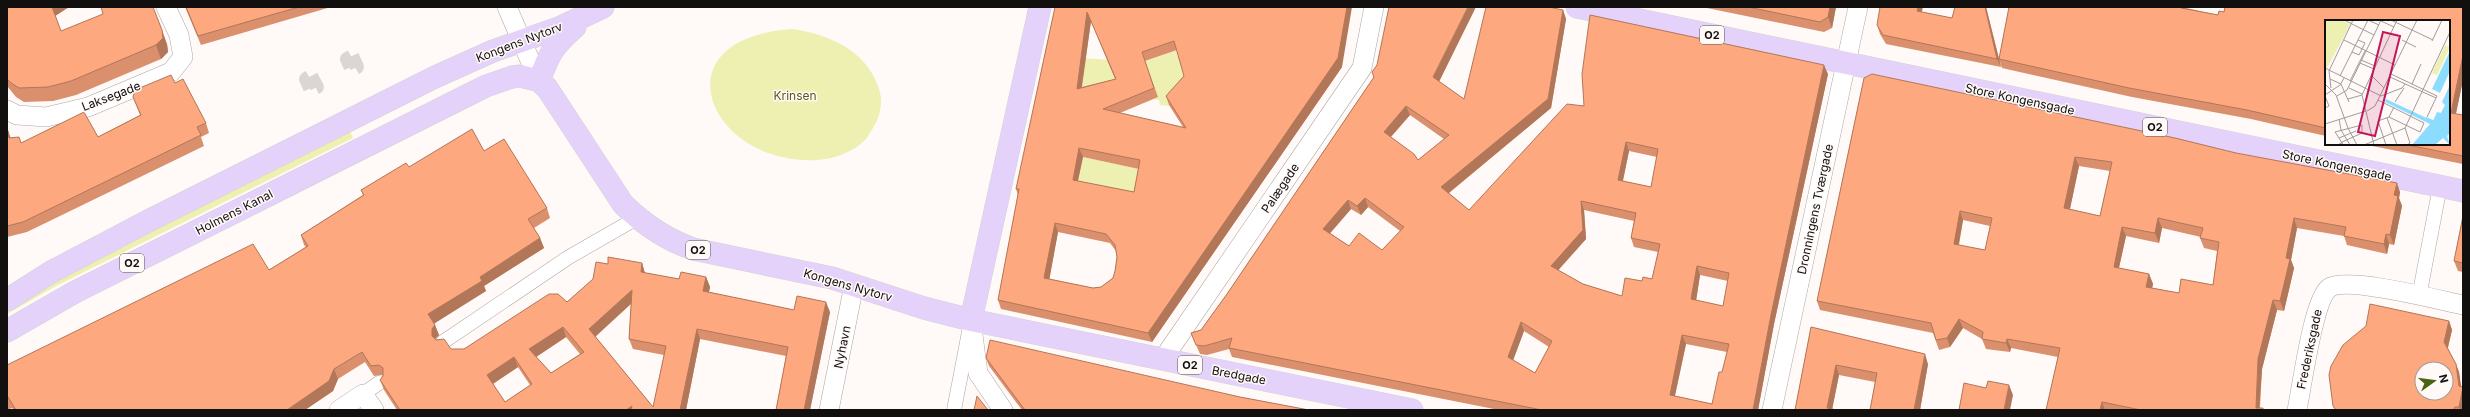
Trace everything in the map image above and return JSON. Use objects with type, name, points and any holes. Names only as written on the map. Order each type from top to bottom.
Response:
[{"type":"main road","points":[[971,320],[1040,7]]},
{"type":"main road","name":"Store Kongensgade","points":[[1577,7],[1620,12],[1846,64],[2463,190]]},
{"type":"main road","name":"Kongens Nytorv","points":[[51,272],[435,77],[475,58],[561,27],[597,10]]},
{"type":"main road","points":[[539,81],[548,56],[555,45],[597,10]]},
{"type":"main road","name":"Holmens Kanal","points":[[7,331],[75,292],[464,96],[512,77],[520,76],[539,81]]},
{"type":"main road","name":"Kongens Nytorv","points":[[539,81],[554,97],[596,166],[623,204],[637,218],[674,242],[693,249],[832,278],[924,308],[971,320]]},
{"type":"main road","points":[[7,283],[51,272]]},
{"type":"main road","name":"O2","points":[[7,300],[51,272]]},
{"type":"main road","name":"Bredgade","points":[[971,320],[1412,410]]},
{"type":"street","name":"Laksegade","points":[[7,110],[17,115],[46,117],[88,107],[170,72],[183,57],[179,36],[166,7]]},
{"type":"street","points":[[507,7],[539,81]]},
{"type":"street","name":"Palægade","points":[[1163,359],[1362,68],[1374,7]]},
{"type":"street","name":"Dronningens Tværgade","points":[[1772,410],[1858,7]]},
{"type":"street","points":[[2419,296],[2440,186]]},
{"type":"street","points":[[443,342],[569,257],[637,218]]},
{"type":"street","name":"Frederiksgade","points":[[2297,410],[2321,298],[2328,289],[2335,285],[2359,284],[2463,305]]},
{"type":"street","name":"Nyhavn","points":[[829,410],[854,285]]},
{"type":"street","points":[[954,410],[971,320]]},
{"type":"street","points":[[971,320],[978,373],[1003,410]]},
{"type":"street","points":[[339,410],[379,383]]},
{"type":"street","points":[[363,394],[374,410]]},
{"type":"green space","name":"Krinsen","points":[[792,29],[819,35],[844,46],[856,54],[873,75],[881,96],[879,115],[874,127],[866,139],[856,148],[830,158],[817,160],[780,157],[749,143],[726,124],[713,100],[711,76],[723,55],[749,38]]},
{"type":"green space","points":[[1178,50],[1187,85],[1170,101],[1170,106],[1160,105],[1159,100],[1154,99],[1133,107],[1077,117],[1080,58],[1143,62]]},
{"type":"green space","points":[[350,131],[353,138],[58,285],[7,314],[7,305],[20,297]]},
{"type":"green space","points":[[1083,157],[1145,170],[1151,198],[1076,189]]},
{"type":"building","points":[[7,7],[52,7],[61,31],[103,14],[101,7],[153,7],[162,30],[163,38],[156,45],[71,81],[48,87],[19,88],[7,79]]},
{"type":"building","points":[[186,7],[299,7],[198,36]]},
{"type":"building","points":[[1055,7],[1347,7],[1338,58],[1148,333],[998,300],[1019,189],[1016,189]],"holes":[[[1087,12],[1116,79],[1077,89]],[[1174,41],[1184,76],[1166,96],[1186,128],[1103,109],[1154,88],[1142,52]],[[1079,148],[1140,160],[1134,192],[1073,180]],[[1055,223],[1106,234],[1115,245],[1117,257],[1113,278],[1101,287],[1093,288],[1044,278]]]},
{"type":"building","points":[[1389,7],[1468,7],[1433,77],[1464,99],[1486,7],[1549,7],[1563,10],[1548,99],[1441,187],[1469,210],[1567,104],[1584,106],[1582,74],[1590,15],[1824,65],[1771,315],[1753,410],[1542,410],[1229,348],[1232,338],[1204,346],[1196,345],[1191,333],[1201,330],[1227,294],[1374,77],[1372,72],[1377,65]],"holes":[[[1406,106],[1449,135],[1418,160],[1414,154],[1384,132]],[[1626,142],[1658,149],[1651,187],[1618,180]],[[1365,198],[1404,227],[1382,250],[1359,233],[1349,246],[1323,229],[1348,200],[1357,206]],[[1581,201],[1636,213],[1631,238],[1660,244],[1652,279],[1643,277],[1642,281],[1625,278],[1622,296],[1583,284],[1551,266],[1583,230]],[[1697,266],[1729,273],[1723,306],[1691,299]],[[1521,322],[1552,341],[1535,373],[1508,357]],[[1682,335],[1729,344],[1722,372],[1719,372],[1712,404],[1670,395]]]},
{"type":"building","points":[[1748,7],[1830,7],[1828,17],[1820,22]]},
{"type":"building","points":[[1880,7],[1918,7],[1917,11],[1952,18],[1955,7],[1985,7],[1997,59],[1883,35],[1877,25]]},
{"type":"building","points":[[2009,7],[2181,7],[2218,15],[2219,11],[2224,12],[2225,7],[2463,7],[2463,55],[2451,113],[2463,115],[2463,156],[2408,145],[2450,145],[2450,20],[2325,20],[2325,128],[2247,110],[2129,88],[1999,59]]},
{"type":"building","points":[[1872,74],[2175,138],[2236,153],[2397,183],[2394,195],[2398,196],[2390,235],[2386,234],[2384,244],[2344,236],[2346,227],[2294,218],[2286,258],[2290,259],[2280,301],[2273,300],[2258,359],[2256,408],[2263,408],[2263,410],[2141,410],[2102,402],[2100,410],[2046,410],[2060,348],[2007,339],[2006,343],[1982,339],[1983,332],[1959,319],[1947,338],[1936,340],[1931,323],[1817,301],[1864,78]],"holes":[[[2075,157],[2112,162],[2100,216],[2064,208]],[[1960,211],[1992,218],[1985,250],[1954,244]],[[2158,218],[2203,228],[2200,238],[2219,242],[2213,285],[2181,279],[2179,293],[2146,287],[2149,274],[2114,267],[2122,227],[2155,233]]]},
{"type":"building","points":[[171,75],[175,83],[183,79],[206,123],[197,127],[201,135],[23,222],[7,226],[7,129],[9,138],[19,137],[21,143],[84,112],[98,137],[141,115],[133,97],[135,90]]},
{"type":"building","points":[[472,129],[484,151],[504,139],[547,208],[528,219],[540,238],[480,277],[482,281],[428,314],[435,325],[432,329],[432,336],[436,340],[444,339],[451,349],[464,349],[549,294],[558,294],[567,302],[593,279],[596,262],[608,264],[608,257],[642,263],[641,272],[679,279],[681,272],[706,277],[703,291],[794,310],[797,296],[826,302],[804,410],[776,410],[788,347],[697,329],[680,410],[631,410],[632,406],[626,410],[400,410],[380,380],[383,376],[383,368],[379,365],[371,366],[362,352],[334,369],[329,381],[287,410],[16,410],[8,397],[7,398],[7,365],[253,244],[269,270],[308,246],[301,235],[364,195],[361,190],[406,163],[409,167]],"holes":[[[632,290],[629,339],[666,346],[653,407],[589,329]],[[563,327],[584,352],[551,373],[529,349]],[[514,357],[532,384],[505,402],[487,375]]]},
{"type":"building","points":[[2463,216],[2463,263],[2454,261]]},
{"type":"building","points":[[2370,304],[2449,321],[2444,342],[2456,364],[2459,386],[2463,387],[2459,407],[2455,407],[2453,410],[2336,410],[2333,406],[2329,375],[2331,366],[2343,345],[2366,326]]},
{"type":"building","points":[[1811,327],[1925,354],[1914,410],[1870,410],[1877,373],[1836,365],[1827,408],[1837,410],[1795,410]]},
{"type":"building","points":[[990,340],[1240,397],[1309,410],[1025,410],[986,358]]},
{"type":"building","points":[[1988,381],[2009,385],[2004,410],[1959,410],[1964,383],[1986,388]]},
{"type":"building","points":[[977,396],[988,410],[974,410]]},
{"type":"tunnel","points":[[352,56],[357,67],[352,70],[347,59],[352,56]]},
{"type":"tunnel","points":[[311,76],[317,87],[311,90],[306,79],[311,76]]}]
